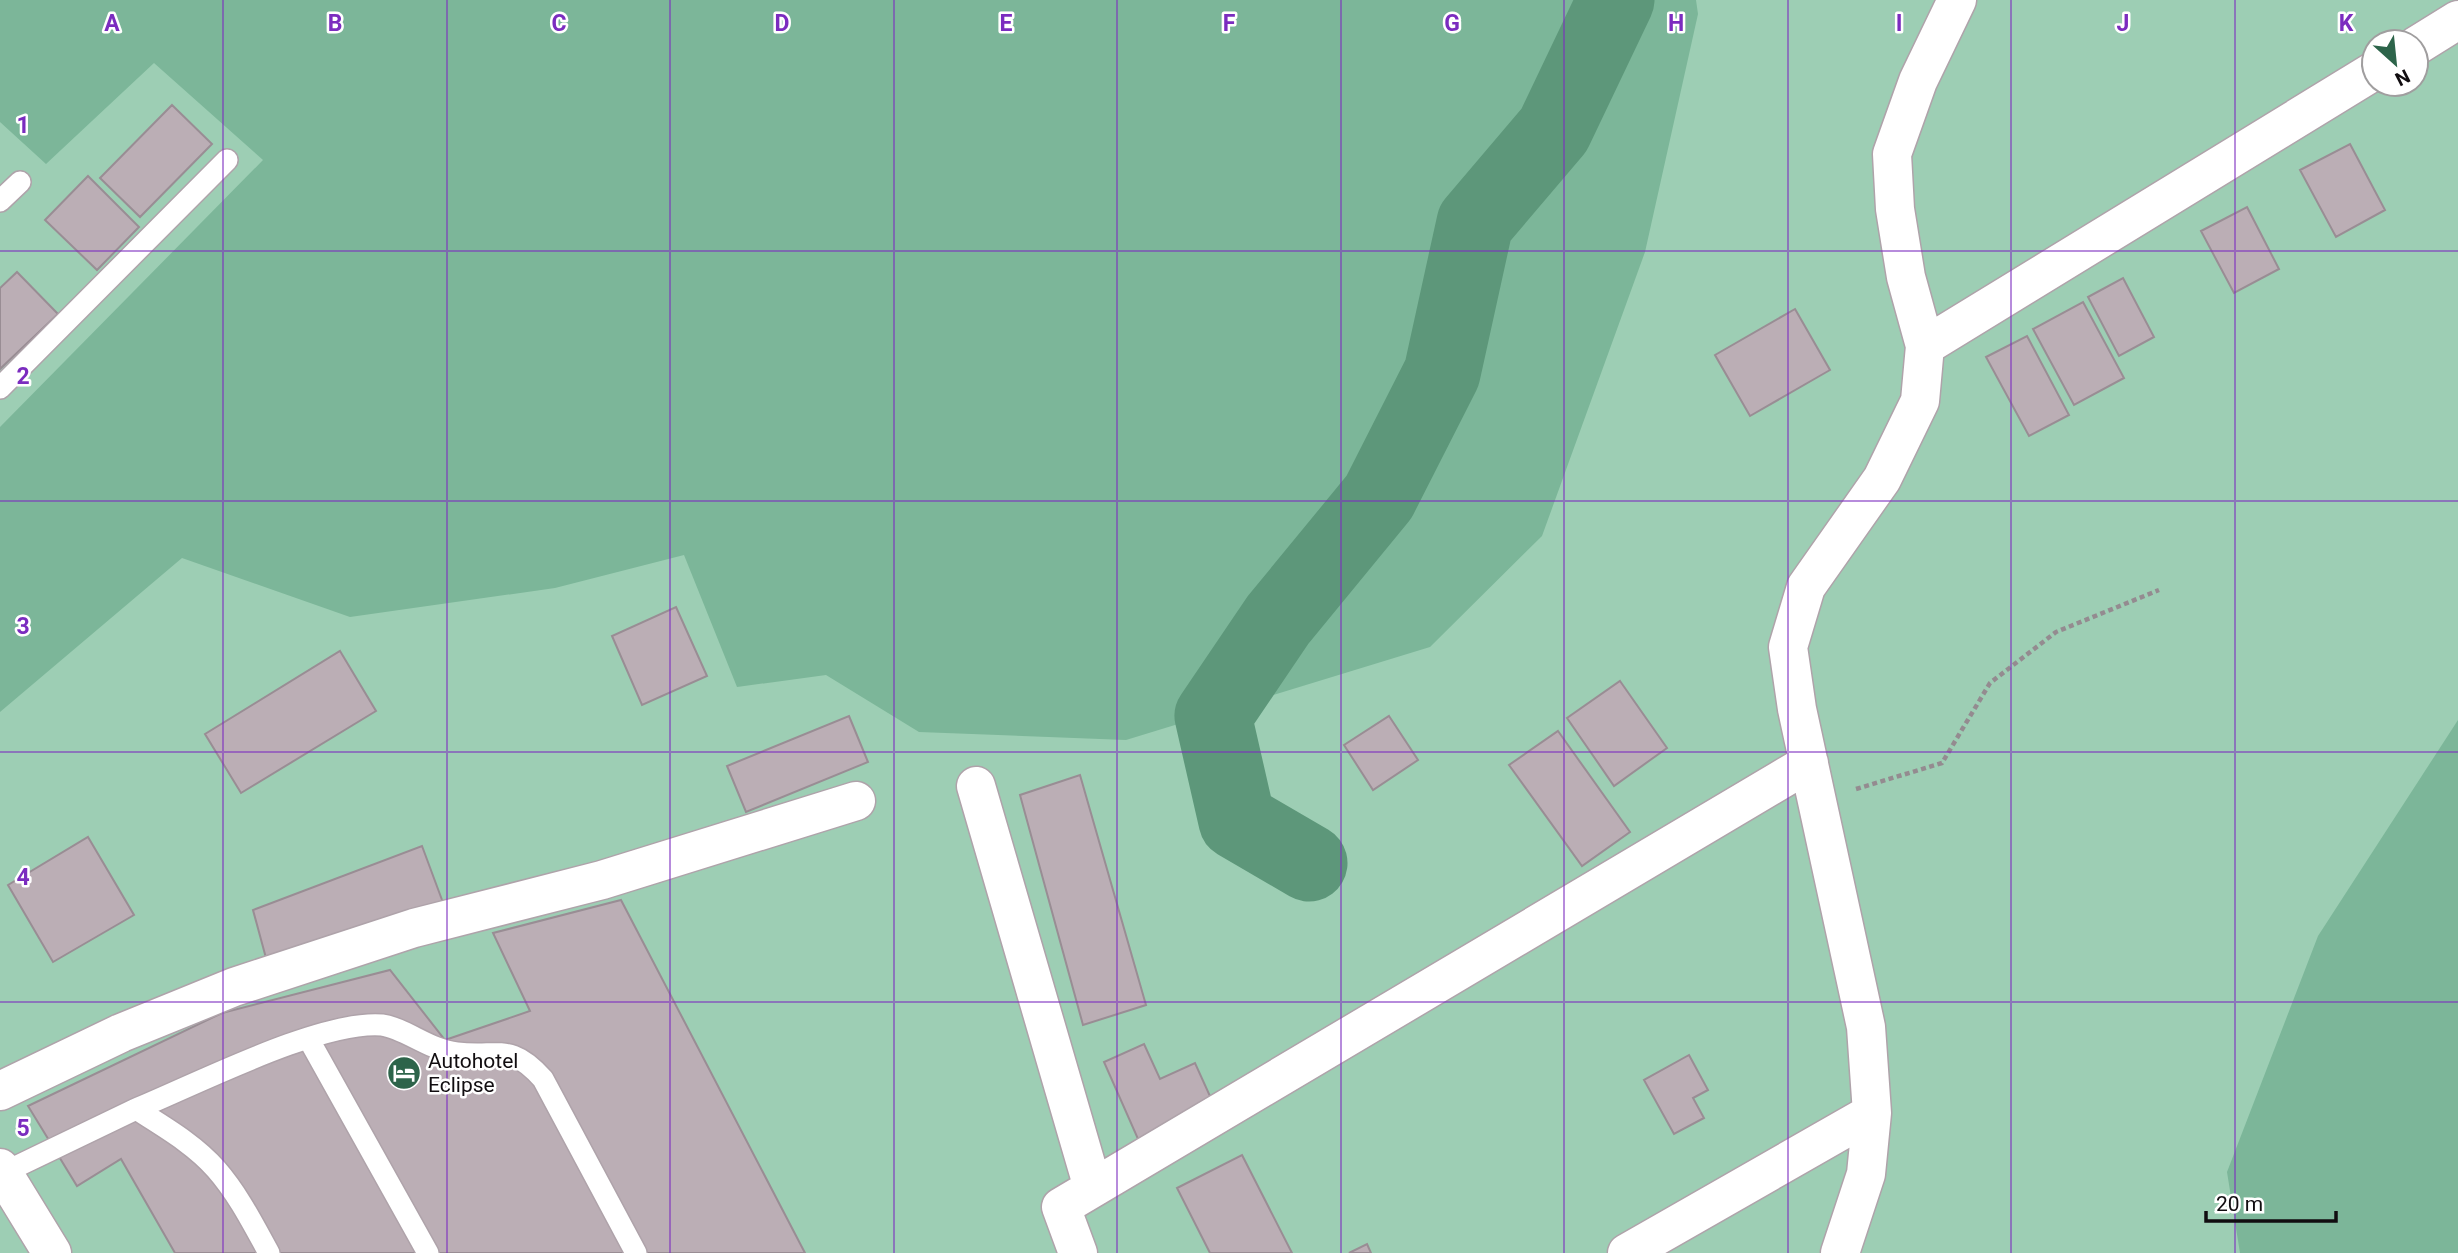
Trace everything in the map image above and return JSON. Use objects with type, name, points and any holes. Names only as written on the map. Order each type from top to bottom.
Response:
[{"type":"street","points":[[1840,1253],[1866,1174],[1872,1113],[1866,1027],[1809,763],[1788,647],[1806,587],[1882,479],[1920,401],[1925,346],[1906,276],[1895,209],[1892,154],[1918,80],[1957,0]]},
{"type":"street","points":[[2430,37],[2458,20]]},
{"type":"street","points":[[1925,346],[2360,80]]},
{"type":"street","points":[[1078,1253],[1061,1207],[1809,763]]},
{"type":"street","points":[[976,786],[1093,1188]]},
{"type":"street","points":[[0,1091],[121,1033],[234,988],[414,928],[602,880],[856,801]]},
{"type":"street","points":[[1627,1253],[1872,1113]]},
{"type":"street","points":[[2,1171],[52,1253]]},
{"type":"lane","points":[[0,388],[226,160]]},
{"type":"lane","points":[[0,201],[20,182]]},
{"type":"lane","points":[[2,1171],[136,1110],[308,1038],[354,1025],[386,1026],[432,1049],[458,1054],[501,1052],[527,1061],[543,1079],[636,1253]]},
{"type":"lane","points":[[308,1038],[428,1253]]},
{"type":"lane","points":[[136,1110],[186,1141],[216,1168],[239,1199],[269,1253]]},
{"type":"path","points":[[1817,801],[1942,763],[1990,683],[2056,632],[2159,590]]},
{"type":"green space","points":[[0,0],[2458,0],[2458,1253],[0,1253]]},
{"type":"green space","points":[[0,0],[1696,0],[1698,14],[1645,252],[1542,536],[1430,647],[1126,740],[919,732],[826,675],[737,687],[684,555],[555,588],[350,617],[182,558],[0,712],[0,427],[263,160],[154,63],[46,164],[0,122]]},
{"type":"green space","points":[[2458,720],[2458,1253],[2240,1253],[2227,1172],[2318,936]]},
{"type":"building","points":[[172,105],[212,144],[140,217],[100,178]]},
{"type":"building","points":[[2350,144],[2385,210],[2336,237],[2300,170]]},
{"type":"building","points":[[88,176],[139,227],[97,270],[45,220]]},
{"type":"building","points":[[2247,207],[2279,269],[2234,293],[2201,231]]},
{"type":"building","points":[[17,272],[58,314],[0,369],[0,288]]},
{"type":"building","points":[[2123,278],[2154,337],[2119,356],[2088,297]]},
{"type":"building","points":[[2083,302],[2124,378],[2074,405],[2033,329]]},
{"type":"building","points":[[1795,309],[1830,370],[1750,416],[1715,355]]},
{"type":"building","points":[[2027,336],[2069,415],[2029,436],[1986,357]]},
{"type":"building","points":[[676,607],[707,676],[642,705],[612,636]]},
{"type":"building","points":[[340,651],[376,711],[241,793],[205,734]]},
{"type":"building","points":[[1620,681],[1667,748],[1614,786],[1567,718]]},
{"type":"building","points":[[849,716],[868,762],[746,812],[727,766]]},
{"type":"building","points":[[1389,716],[1418,760],[1373,790],[1344,745]]},
{"type":"building","points":[[1558,731],[1630,832],[1582,866],[1509,765]]},
{"type":"building","points":[[1080,775],[1146,1005],[1083,1025],[1020,795]]},
{"type":"building","points":[[88,837],[134,915],[53,962],[8,885]]},
{"type":"building","points":[[422,846],[445,908],[266,958],[253,910]]},
{"type":"building","name":"Autohotel Eclipse","points":[[621,900],[805,1253],[175,1253],[121,1159],[77,1186],[28,1106],[222,1013],[390,970],[445,1040],[530,1011],[493,933]]},
{"type":"building","points":[[1144,1044],[1160,1079],[1195,1063],[1214,1105],[1138,1139],[1104,1062]]},
{"type":"building","points":[[1689,1055],[1708,1090],[1693,1098],[1704,1118],[1674,1134],[1644,1080]]},
{"type":"building","points":[[1242,1155],[1292,1253],[1210,1253],[1177,1188]]},
{"type":"building","points":[[1367,1244],[1371,1253],[1349,1253]]},
{"type":"waterway","points":[[1309,863],[1237,821],[1213,716],[1278,620],[1379,497],[1442,373],[1475,223],[1554,130],[1616,0]]},
{"type":"place","name":"Autohotel Eclipse","points":[[404,1073]]}]
